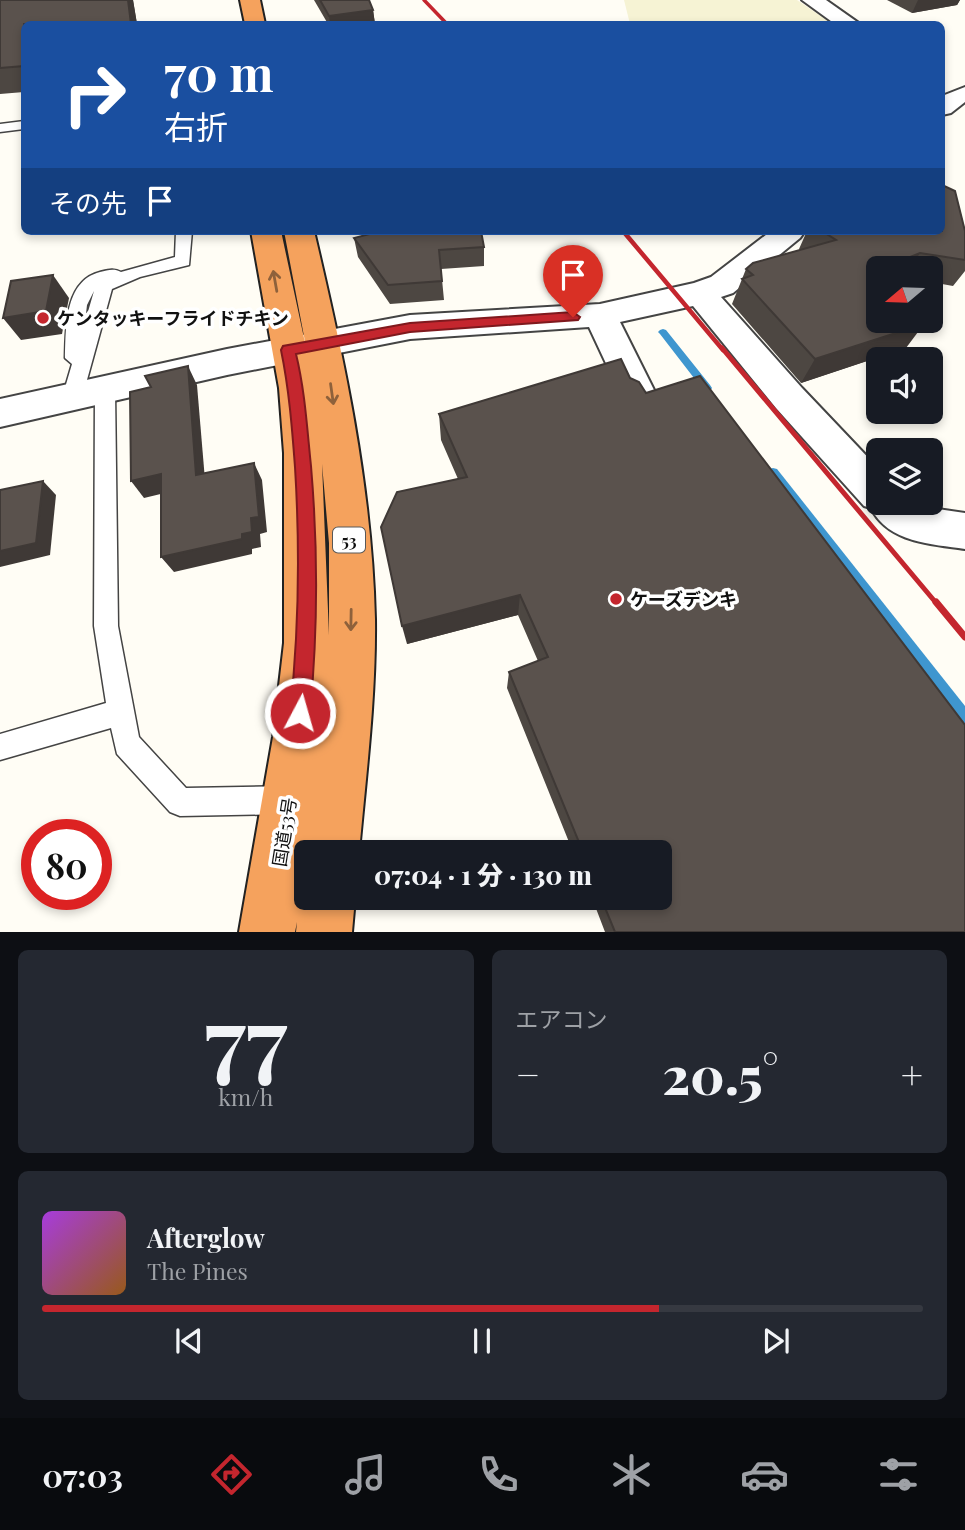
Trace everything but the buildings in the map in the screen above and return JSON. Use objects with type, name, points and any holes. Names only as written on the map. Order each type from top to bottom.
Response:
[{"type":"highway","points":[[250,0],[254,21]]},
{"type":"highway","name":"国道53号","points":[[267,235],[305,347],[346,498],[352,590],[350,680],[333,840]]},
{"type":"highway","name":"国道53号","points":[[267,932],[289,800],[307,643],[303,453],[297,388],[305,347],[299,235]]},
{"type":"highway","points":[[324,932],[326,910]]},
{"type":"street","points":[[812,0],[844,21]]},
{"type":"street","points":[[0,414],[305,347],[410,327],[600,315],[699,293],[730,279],[785,235]]},
{"type":"street","points":[[699,293],[789,398],[866,481]]},
{"type":"street","points":[[600,315],[638,394]]},
{"type":"street","points":[[904,515],[915,524],[965,531]]},
{"type":"lane","points":[[0,128],[21,125]]},
{"type":"lane","points":[[184,235],[183,261],[135,272],[104,275],[80,295],[106,626],[127,744],[180,802],[338,800]]},
{"type":"lane","points":[[0,747],[121,712]]},
{"type":"shaded area","points":[[624,0],[797,0],[828,21],[629,21]]},
{"type":"waterway","points":[[663,332],[707,388]]},
{"type":"waterway","points":[[773,472],[965,717]]},
{"type":"railway","points":[[424,0],[444,21]]},
{"type":"railway","points":[[626,235],[723,350]]},
{"type":"railway","points":[[722,348],[937,604]]},
{"type":"railway","points":[[936,602],[965,637]]},
{"type":"place","name":"ケンタッキーフライドチキン","points":[[43,318]]},
{"type":"place","name":"ケーズデンキ","points":[[616,599]]},
{"type":"route","points":[[300,713],[307,643],[307,519],[297,388],[288,350],[410,327],[573,317]]}]
